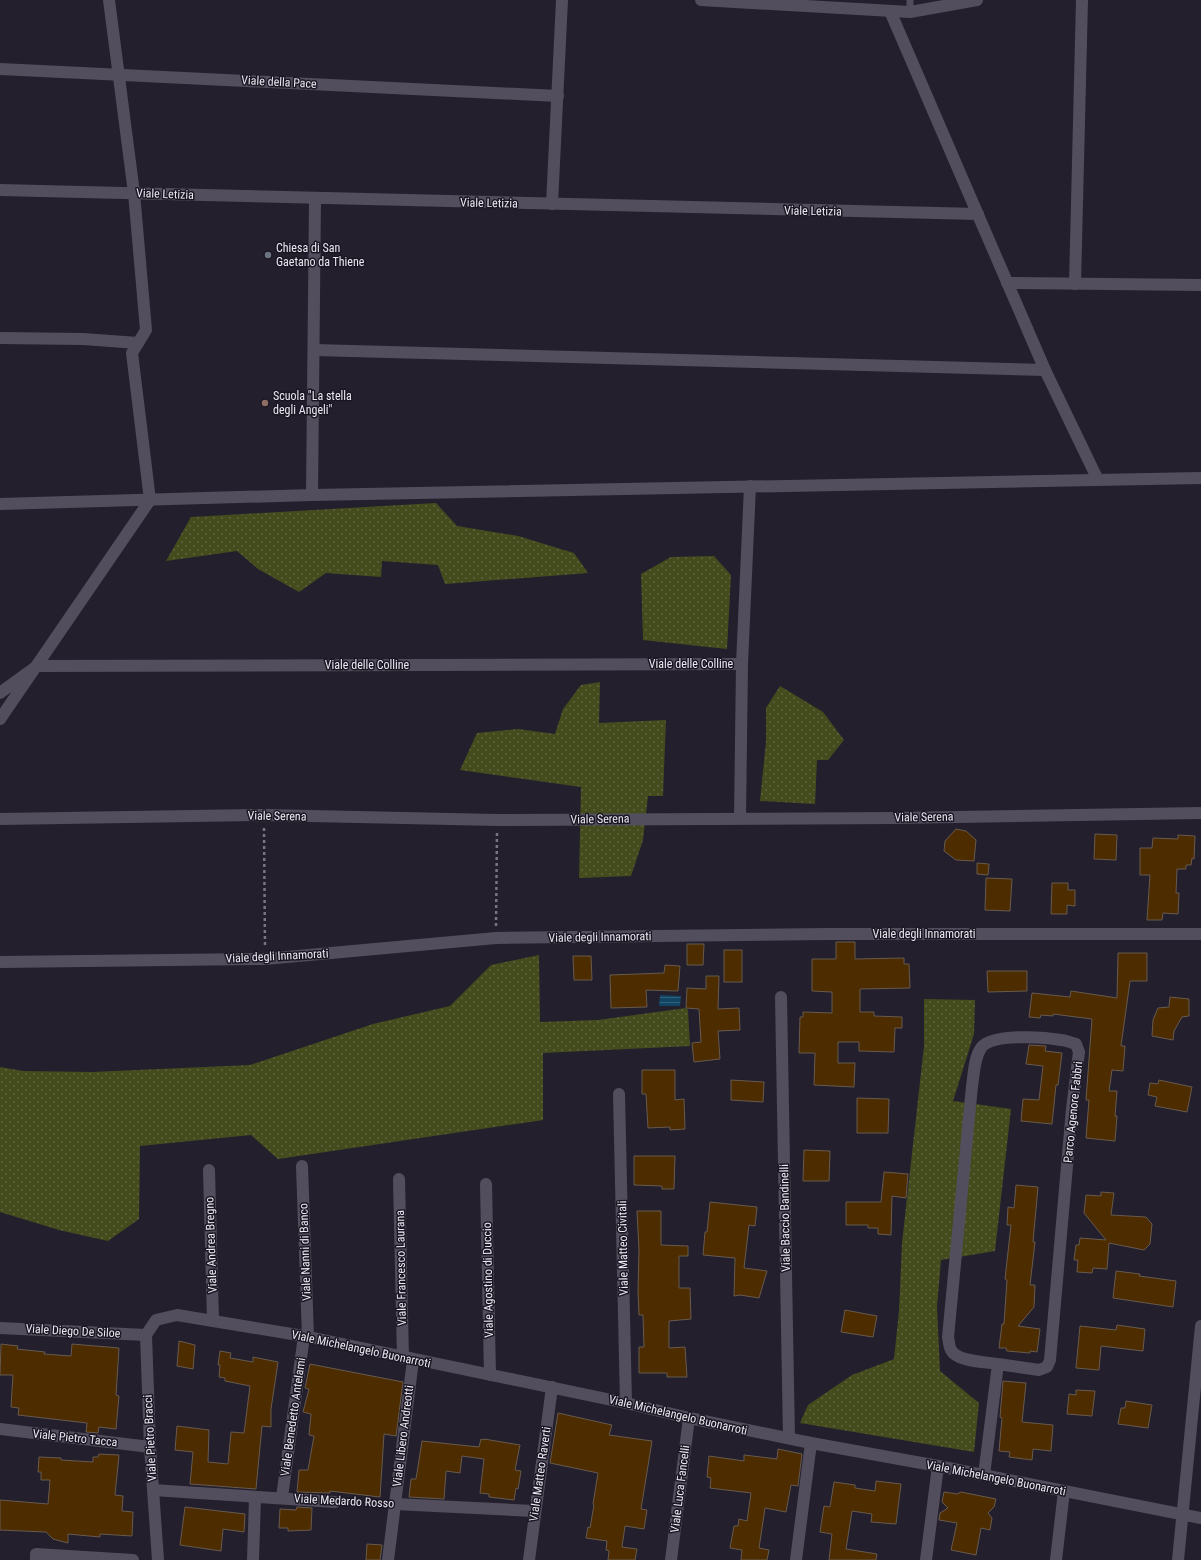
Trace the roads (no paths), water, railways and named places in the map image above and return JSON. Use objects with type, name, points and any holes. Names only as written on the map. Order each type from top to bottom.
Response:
[{"type":"street","points":[[0,719],[150,500],[132,353],[146,330],[134,193],[109,0]]},
{"type":"street","points":[[552,204],[562,0]]},
{"type":"street","points":[[701,0],[890,11],[910,6],[976,0]]},
{"type":"street","points":[[1075,284],[1082,0]]},
{"type":"street","points":[[890,11],[1045,370],[1098,480]]},
{"type":"street","name":"Viale della Pace","points":[[0,69],[558,96]]},
{"type":"street","name":"Viale Letizia","points":[[0,190],[315,199],[978,214]]},
{"type":"street","points":[[312,495],[315,199]]},
{"type":"street","points":[[1008,283],[1201,285]]},
{"type":"street","points":[[0,338],[83,339],[138,343]]},
{"type":"street","points":[[314,350],[1045,370]]},
{"type":"street","points":[[0,504],[312,495],[1201,478]]},
{"type":"street","points":[[740,818],[742,664],[750,486]]},
{"type":"street","name":"Viale delle Colline","points":[[37,666],[742,664]]},
{"type":"street","points":[[0,693],[37,666]]},
{"type":"street","name":"Viale Serena","points":[[0,819],[264,815],[497,820],[895,818],[1201,813]]},
{"type":"street","name":"Viale degli Innamorati","points":[[0,962],[265,959],[496,938],[827,934],[1201,934]]},
{"type":"street","name":"Viale Baccio Bandinelli","points":[[782,997],[789,1438]]},
{"type":"street","name":"Parco Agenore Fabbri","points":[[1016,1037],[1062,1040],[1076,1044],[1079,1052],[1072,1109],[1050,1360],[1047,1367],[1039,1370],[998,1364],[970,1360],[956,1356],[950,1349],[948,1337],[976,1058],[981,1048],[987,1042],[998,1039],[1016,1037]]},
{"type":"street","name":"Viale Matteo Civitali","points":[[620,1094],[626,1403]]},
{"type":"street","name":"Viale Nanni di Banco","points":[[302,1166],[306,1337]]},
{"type":"street","name":"Viale Andrea Bregno","points":[[209,1170],[213,1320]]},
{"type":"street","name":"Viale Francesco Laurana","points":[[399,1179],[408,1359]]},
{"type":"street","name":"Viale Agostino di Duccio","points":[[486,1184],[490,1375]]},
{"type":"street","name":"Viale Michelangelo Buonarroti","points":[[146,1334],[156,1320],[177,1315],[213,1320],[306,1337],[408,1359],[552,1387],[689,1418],[810,1443],[938,1466],[1201,1518]]},
{"type":"street","points":[[1178,1560],[1184,1515],[1201,1326]]},
{"type":"street","name":"Viale Diego De Siloe","points":[[0,1328],[146,1334]]},
{"type":"street","name":"Viale Pietro Bracci","points":[[146,1334],[150,1447],[158,1560]]},
{"type":"street","name":"Viale Benedetto Antelami","points":[[282,1497],[306,1337]]},
{"type":"street","name":"Viale Libero Andreotti","points":[[388,1560],[395,1504],[408,1359]]},
{"type":"street","points":[[984,1475],[998,1364]]},
{"type":"street","name":"Viale Matteo Raverti","points":[[528,1560],[552,1387]]},
{"type":"street","name":"Viale Luca Fancelli","points":[[671,1560],[689,1418]]},
{"type":"street","name":"Viale Pietro Tacca","points":[[0,1429],[150,1447]]},
{"type":"street","points":[[796,1560],[810,1443]]},
{"type":"street","points":[[926,1560],[938,1466]]},
{"type":"street","name":"Viale Medardo Rosso","points":[[153,1490],[255,1497],[282,1497],[335,1502]]},
{"type":"street","points":[[1056,1560],[1064,1491]]},
{"type":"street","points":[[252,1560],[255,1497]]},
{"type":"street","name":"Viale Medardo Rosso","points":[[395,1504],[534,1511]]},
{"type":"street","points":[[36,1560],[36,1554],[133,1560]]},
{"type":"water","points":[[660,995],[681,996],[680,1006],[659,1006]]},
{"type":"place","name":"Chiesa di San Gaetano da Thiene","points":[[268,255]]},
{"type":"place","name":"Scuola \"La stella degli Angeli\"","points":[[265,403]]}]
